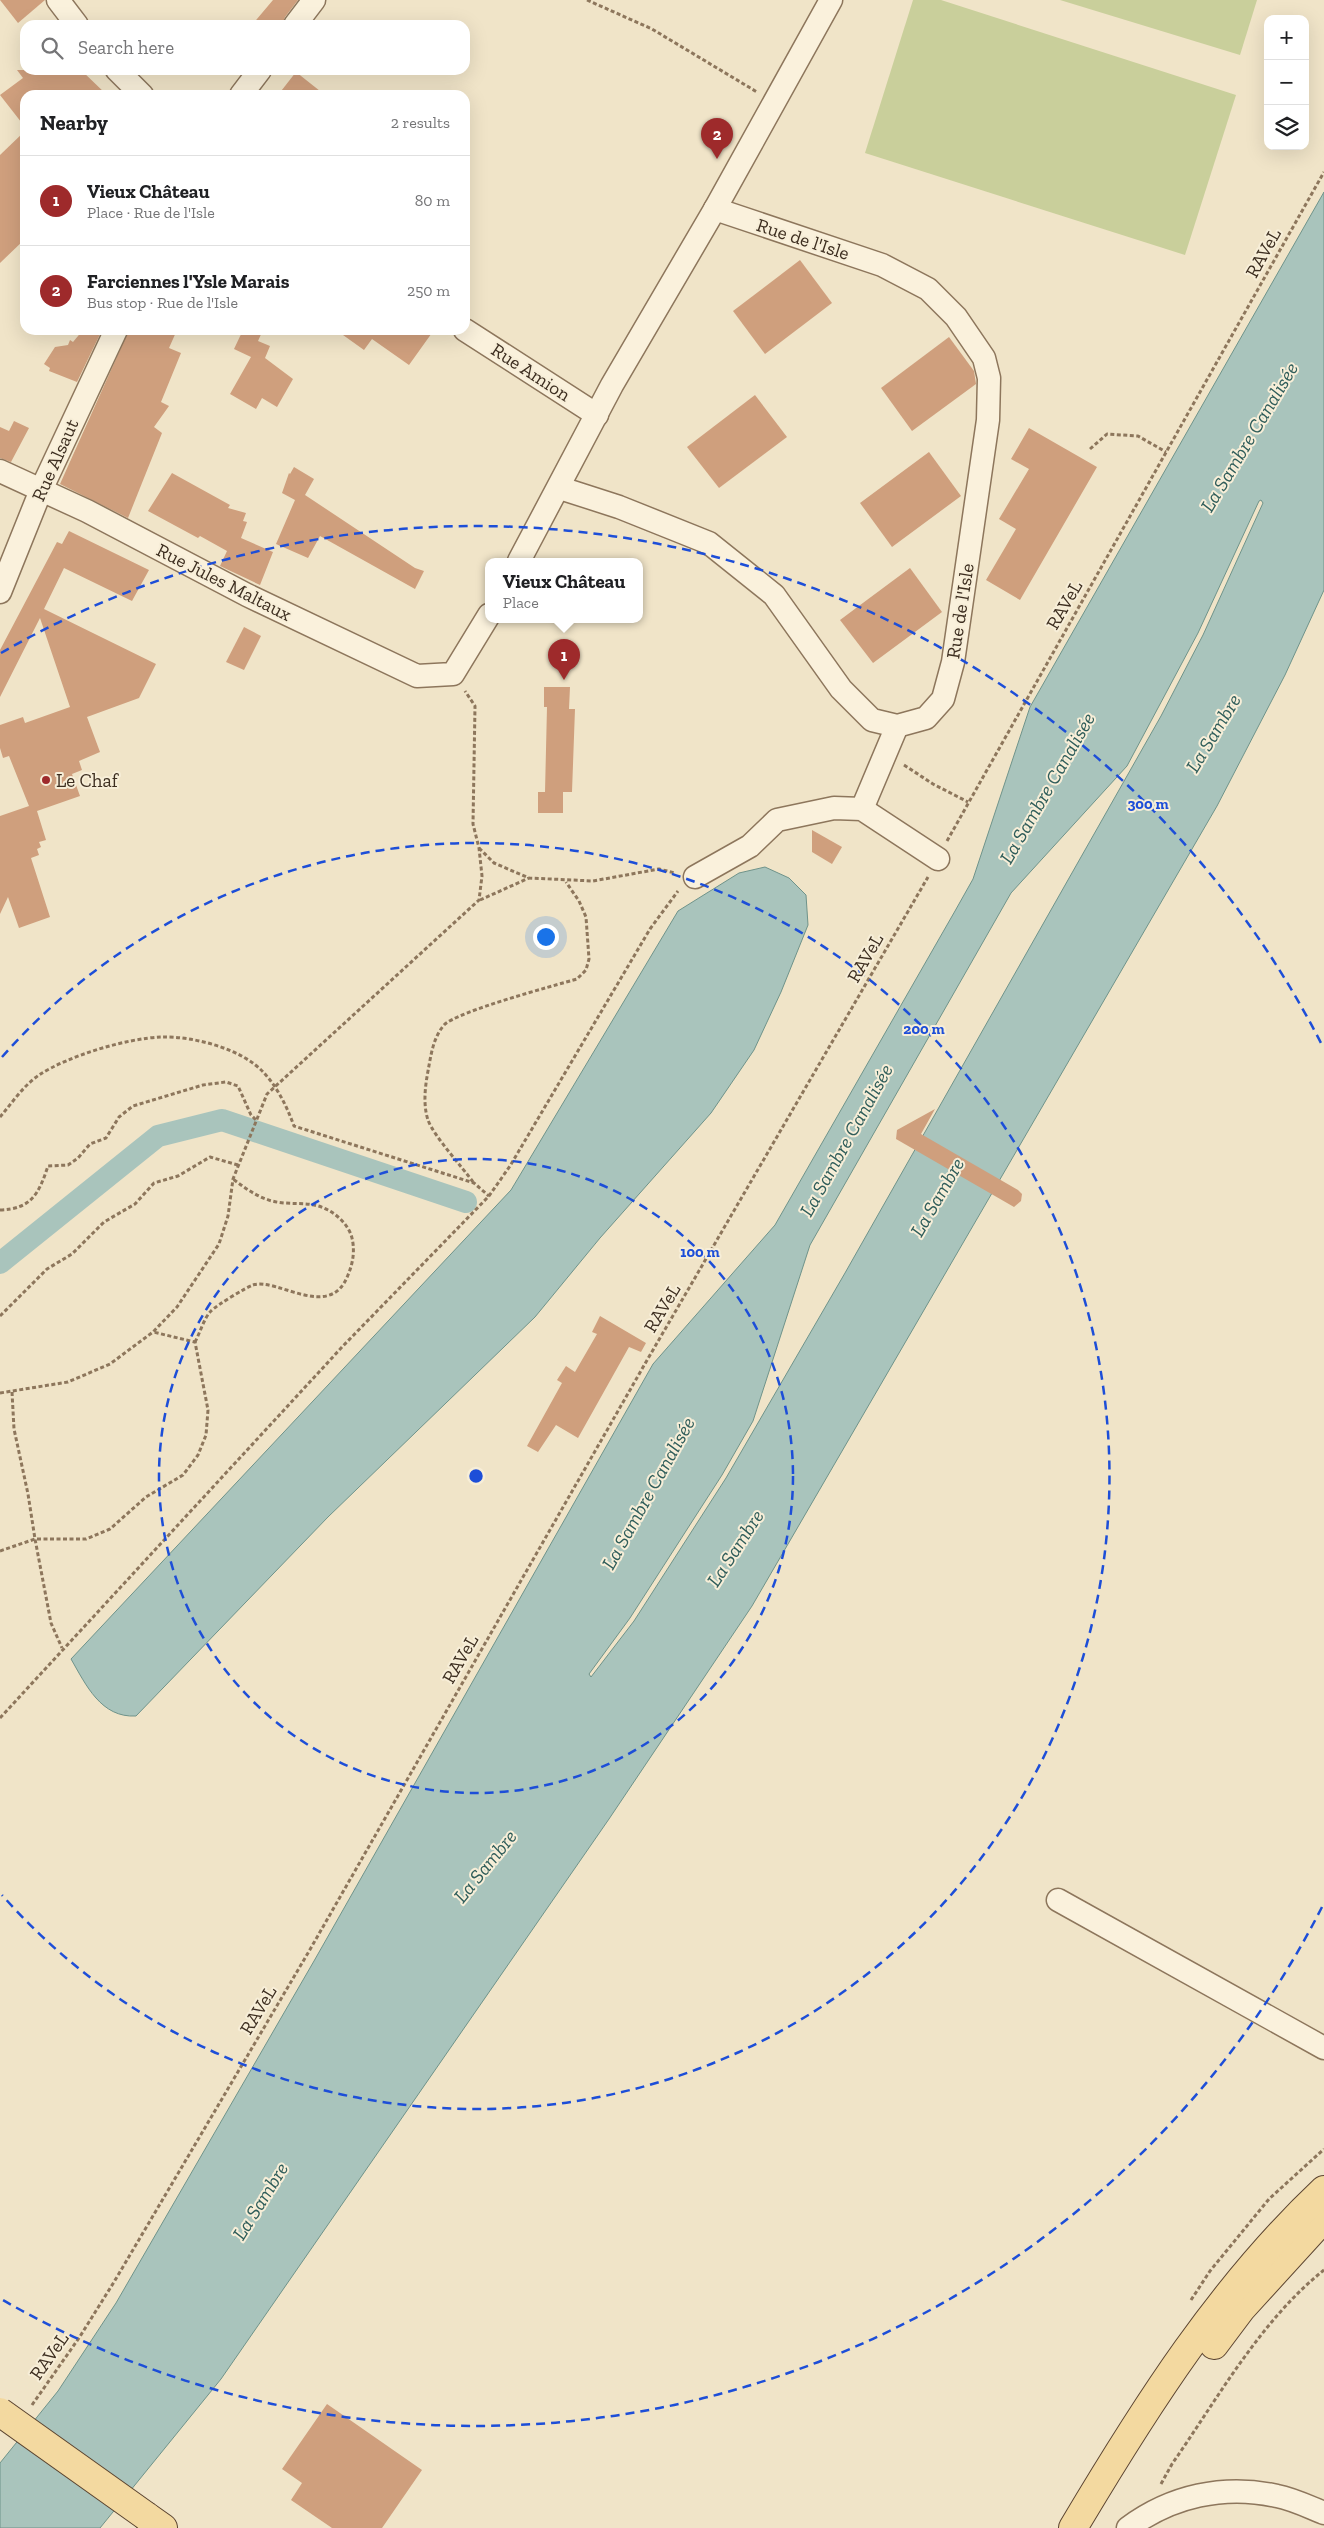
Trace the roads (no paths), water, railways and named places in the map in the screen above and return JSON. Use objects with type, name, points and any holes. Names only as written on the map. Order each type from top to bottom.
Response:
[{"type":"main road","points":[[1073,2528],[1160,2386],[1226,2297],[1294,2219],[1324,2190]]},
{"type":"main road","points":[[1095,2528],[1174,2397],[1241,2309],[1324,2218]]},
{"type":"main road","points":[[0,2412],[155,2522]]},
{"type":"street","points":[[58,0],[73,20]]},
{"type":"street","points":[[299,20],[314,0]]},
{"type":"street","points":[[521,558],[560,488],[596,415],[715,209],[831,0]]},
{"type":"street","points":[[122,75],[137,90]]},
{"type":"street","points":[[245,90],[256,75]]},
{"type":"street","name":"Rue de l'Isle","points":[[560,488],[619,507],[709,542],[774,595],[847,695],[872,720],[898,726],[926,718],[943,699],[953,662],[988,420],[989,378],[984,358],[956,316],[928,289],[882,265],[715,209]]},
{"type":"street","name":"Rue Amion","points":[[470,333],[596,415]]},
{"type":"street","name":"Rue Alsaut","points":[[0,592],[41,490],[114,335]]},
{"type":"street","name":"Rue Jules Maltaux","points":[[0,471],[87,511],[247,595],[417,676],[453,674],[485,622]]},
{"type":"street","points":[[862,809],[898,726]]},
{"type":"street","points":[[684,880],[750,846],[777,820],[834,808],[862,809],[938,859]]},
{"type":"street","points":[[1058,1900],[1324,2048]]},
{"type":"street","points":[[1278,2021],[1324,2033]]},
{"type":"street","points":[[1136,2522],[1191,2497],[1226,2491],[1278,2496],[1324,2513]]},
{"type":"water","points":[[1324,192],[1324,590],[1285,675],[1217,806],[752,1606],[609,1819],[221,2379],[100,2528],[0,2528],[0,2463],[58,2391],[116,2303],[314,1961],[653,1364],[775,1225],[955,911],[973,879],[1030,707]],"holes":[[[1261,500],[1263,503],[1203,635],[1161,716],[845,1273],[726,1478],[634,1621],[591,1677],[589,1674],[630,1618],[722,1475],[753,1421],[810,1245],[1011,893],[1127,766],[1198,633],[1259,501]]]},
{"type":"water","points":[[765,867],[789,878],[806,895],[808,925],[781,992],[754,1050],[711,1113],[600,1238],[535,1317],[328,1517],[136,1716],[113,1712],[104,1706],[89,1689],[71,1659],[511,1190],[678,911],[739,873]]},
{"type":"waterway","points":[[0,1263],[158,1136],[222,1120],[466,1202]]},
{"type":"place","name":"Farciennes l'Ysle Marais","points":[[717,159]]},
{"type":"place","name":"Vieux Château","points":[[564,680]]},
{"type":"place","name":"Le Chaf","points":[[46,780]]},
{"type":"water label","name":"La Sambre Canalisée","points":[[1249,437]]},
{"type":"water label","name":"La Sambre","points":[[1213,733]]},
{"type":"water label","name":"La Sambre Canalisée","points":[[1047,788]]},
{"type":"water label","name":"La Sambre Canalisée","points":[[846,1140]]},
{"type":"water label","name":"La Sambre","points":[[937,1197]]},
{"type":"water label","name":"La Sambre Canalisée","points":[[648,1493]]},
{"type":"water label","name":"La Sambre","points":[[735,1548]]},
{"type":"water label","name":"La Sambre","points":[[485,1866]]},
{"type":"water label","name":"La Sambre","points":[[260,2201]]}]
